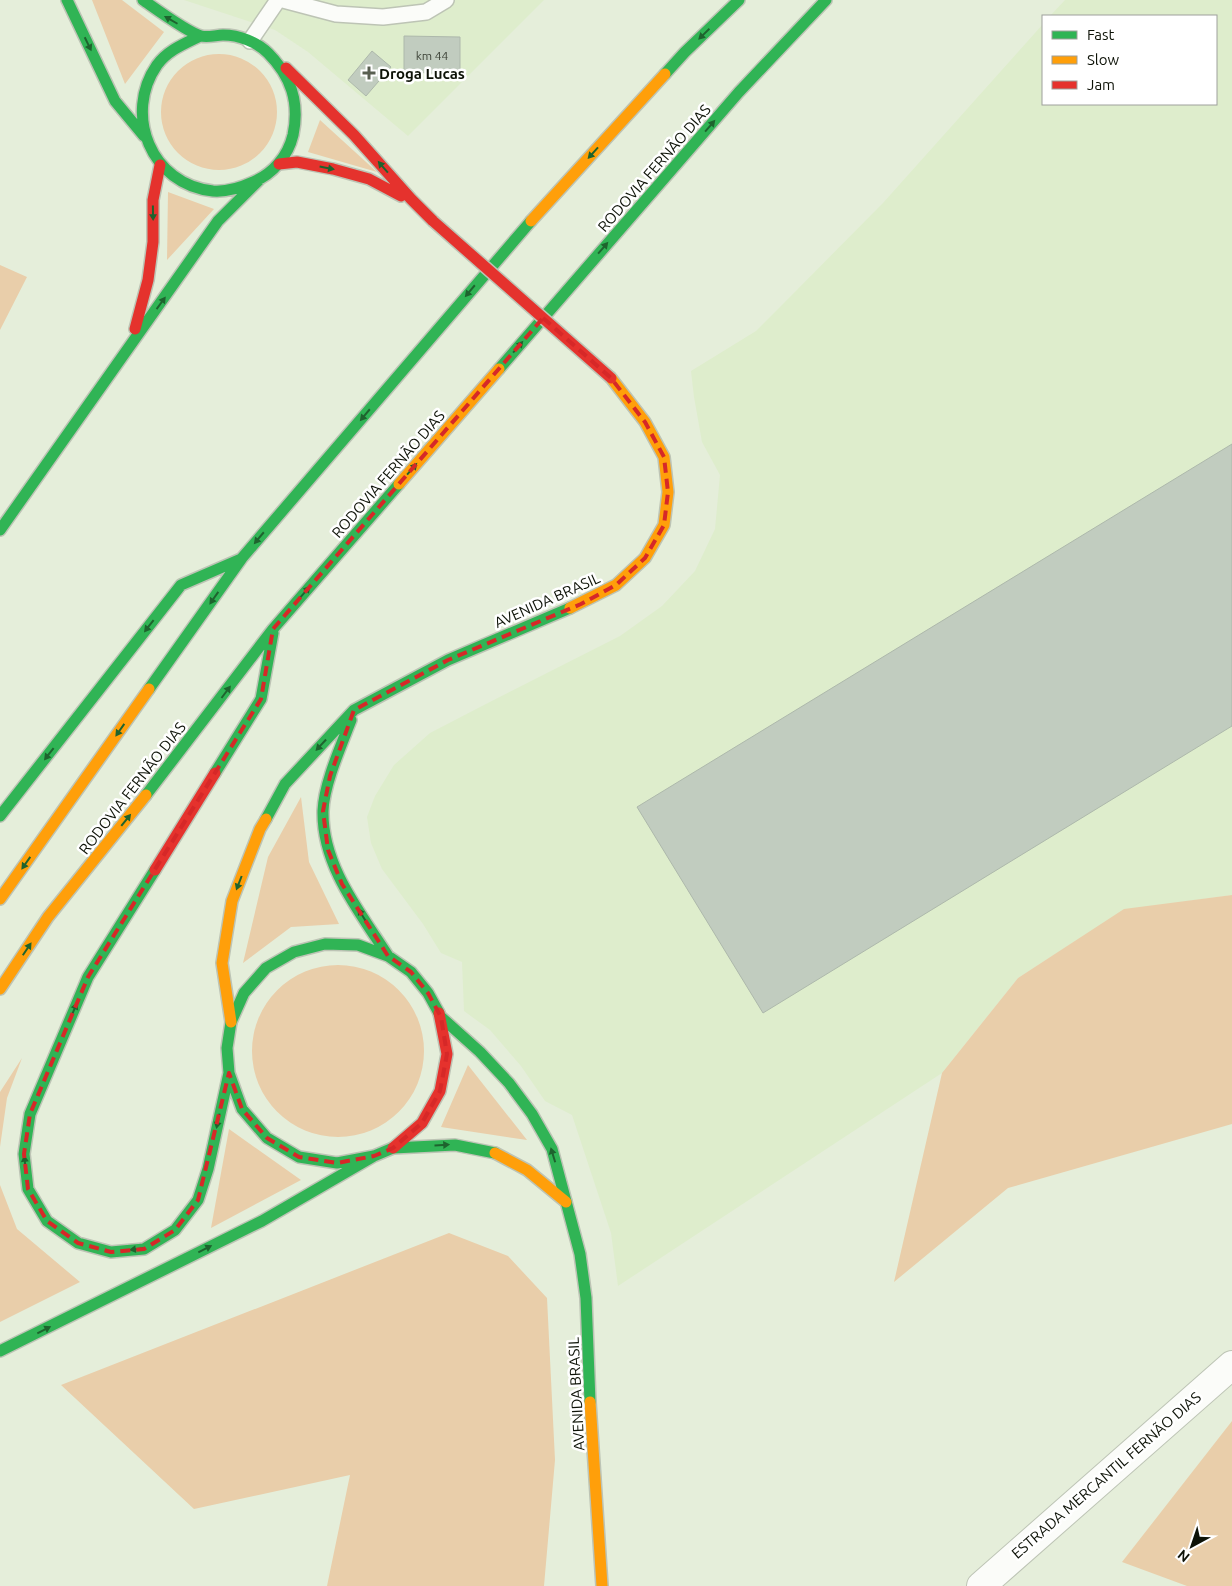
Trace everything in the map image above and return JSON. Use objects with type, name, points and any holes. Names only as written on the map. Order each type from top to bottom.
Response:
[{"type":"main road","points":[[67,0],[115,101],[144,136],[160,165],[181,182],[207,190],[234,190],[259,180]]},
{"type":"main road","points":[[143,0],[162,14],[200,36]]},
{"type":"main road","points":[[0,898],[242,558],[513,241],[686,52],[739,0]]},
{"type":"main road","name":"RODOVIA FERNÃO DIAS","points":[[0,989],[48,917],[161,777],[274,629],[732,100],[826,0]]},
{"type":"main road","points":[[144,136],[140,111],[145,86],[157,63],[177,46],[200,36],[225,35],[250,41],[266,50],[316,96],[375,157],[415,204]]},
{"type":"main road","points":[[0,530],[218,221],[259,180],[279,164],[292,142],[297,117],[294,92],[284,69],[266,50]]},
{"type":"main road","points":[[279,164],[297,162],[370,179],[415,204]]},
{"type":"main road","points":[[132,342],[148,280],[153,242],[153,200],[160,165]]},
{"type":"main road","name":"AVENIDA BRASIL","points":[[231,1022],[222,963],[232,901],[260,829],[285,784],[354,710],[448,660],[581,604],[616,585],[645,558],[664,525],[668,492],[664,457],[645,422],[611,378],[415,204]]},
{"type":"main road","points":[[0,816],[181,586],[242,558]]},
{"type":"main road","points":[[229,1074],[208,1168],[198,1200],[175,1230],[144,1249],[111,1252],[78,1243],[46,1221],[28,1189],[24,1154],[30,1114],[88,977],[261,699],[274,629]]},
{"type":"main road","points":[[354,710],[330,776],[323,811],[328,850],[342,884],[388,956]]},
{"type":"main road","points":[[0,1352],[262,1221],[374,1156],[393,1148],[422,1123],[440,1091],[447,1054],[441,1017],[428,993],[410,972],[388,956],[358,945],[325,944],[294,952],[266,968],[244,992],[231,1022],[227,1048],[229,1074],[242,1109],[267,1138],[300,1156],[337,1163],[374,1156]]},
{"type":"main road","name":"AVENIDA BRASIL","points":[[441,1017],[480,1052],[503,1076],[532,1114],[552,1149],[580,1254],[586,1298],[592,1437],[602,1586]]},
{"type":"main road","points":[[393,1148],[454,1145],[492,1152],[527,1170],[566,1202]]},
{"type":"street","name":"ESTRADA MERCANTIL FERNÃO DIAS","points":[[981,1586],[1232,1365]]},
{"type":"lane","points":[[250,41],[278,0]]},
{"type":"lane","points":[[283,0],[336,14],[383,17],[426,12],[446,0]]},
{"type":"highlighted area","points":[[543,318],[611,378],[645,422],[664,457],[668,492],[664,525],[645,558],[616,585],[581,604],[448,660],[354,710],[330,776],[323,811],[328,850],[342,884],[388,956],[411,972],[428,993],[441,1017],[447,1054],[440,1091],[422,1123],[393,1148],[374,1156],[337,1163],[299,1157],[267,1138],[242,1109],[229,1073],[198,1200],[175,1230],[144,1249],[111,1252],[78,1243],[47,1221],[28,1189],[24,1154],[30,1114],[88,977],[261,699],[273,629]]},
{"type":"shaded area","points":[[92,0],[122,0],[164,32],[125,84]]},
{"type":"shaded area","points":[[184,0],[544,0],[408,136],[308,52],[275,30]]},
{"type":"shaded area","points":[[1065,0],[1232,0],[1232,895],[1124,910],[1018,978],[942,1073],[618,1286],[611,1233],[572,1115],[545,1101],[521,1066],[490,1030],[464,1011],[462,962],[441,953],[423,924],[382,869],[371,843],[367,817],[375,796],[394,765],[430,733],[620,636],[662,606],[695,571],[715,529],[720,475],[702,442],[691,371],[756,331],[883,203],[1042,25],[1042,105],[1217,105],[1217,15],[1051,15]]},
{"type":"shaded area","points":[[219,54],[241,59],[260,71],[272,90],[277,112],[272,134],[260,153],[241,165],[219,170],[197,165],[178,153],[166,134],[161,112],[166,90],[178,71],[197,59]]},
{"type":"shaded area","points":[[320,120],[377,172],[308,152]]},
{"type":"shaded area","points":[[168,192],[214,209],[167,260]]},
{"type":"shaded area","points":[[0,265],[27,277],[0,330]]},
{"type":"shaded area","points":[[301,797],[309,862],[339,924],[291,927],[243,963],[268,857]]},
{"type":"shaded area","points":[[1232,895],[1232,1124],[1008,1188],[894,1282],[942,1073],[1018,978],[1124,909]]},
{"type":"shaded area","points":[[338,965],[355,967],[371,972],[399,990],[417,1018],[422,1034],[424,1051],[422,1068],[417,1084],[399,1112],[371,1130],[355,1135],[338,1137],[321,1135],[305,1130],[277,1112],[259,1084],[254,1068],[252,1051],[254,1034],[259,1018],[277,990],[305,972],[321,967]]},
{"type":"shaded area","points":[[22,1058],[7,1098],[0,1147],[0,1092]]},
{"type":"shaded area","points":[[468,1065],[527,1140],[441,1127]]},
{"type":"shaded area","points":[[229,1129],[301,1180],[211,1228]]},
{"type":"shaded area","points":[[0,1185],[17,1229],[80,1282],[0,1322]]},
{"type":"shaded area","points":[[449,1233],[508,1256],[547,1298],[555,1460],[544,1586],[327,1586],[350,1475],[194,1509],[61,1385]]},
{"type":"shaded area","points":[[1232,1421],[1232,1586],[1187,1586],[1122,1562]]},
{"type":"building","points":[[404,36],[460,37],[460,74],[404,72]]},
{"type":"building","name":"Droga Lucas","points":[[372,51],[391,67],[366,96],[348,80]]},
{"type":"building","points":[[1232,444],[1232,726],[763,1013],[637,807]]},
{"type":"traffic: fast","points":[[67,0],[115,101],[144,136]]},
{"type":"traffic: fast","points":[[143,0],[195,34],[206,37],[229,35],[253,42],[268,53],[288,80],[292,90],[295,111],[291,143],[279,163],[273,169],[260,179],[238,188],[213,191],[191,186],[173,176],[159,161],[149,144],[143,125],[143,105],[147,84],[157,65],[171,51],[200,36]]},
{"type":"traffic: fast","points":[[665,74],[739,0]]},
{"type":"traffic: fast","points":[[499,369],[739,92],[826,0]]},
{"type":"traffic: fast","points":[[0,530],[218,221],[259,180]]},
{"type":"traffic: fast","points":[[149,689],[242,558],[531,221]]},
{"type":"traffic: fast","points":[[146,795],[273,629],[399,484]]},
{"type":"traffic: fast","points":[[0,816],[181,585],[241,559]]},
{"type":"traffic: fast","points":[[266,819],[285,784],[354,710],[448,660],[570,608]]},
{"type":"traffic: fast","points":[[215,773],[261,699],[273,633]]},
{"type":"traffic: fast","points":[[351,720],[326,789],[323,811],[324,831],[329,851],[345,888],[388,956]]},
{"type":"traffic: fast","points":[[155,870],[88,977],[30,1114],[24,1154],[28,1189],[47,1221],[78,1243],[111,1252],[144,1249],[175,1230],[198,1200],[208,1169],[229,1073]]},
{"type":"traffic: fast","points":[[439,1013],[428,993],[411,972],[388,956],[358,945],[325,944],[294,952],[266,968],[244,993],[231,1022],[227,1048],[229,1073],[242,1109],[267,1138],[299,1157],[337,1163],[374,1156],[393,1148],[455,1145],[495,1153]]},
{"type":"traffic: fast","points":[[441,1017],[480,1052],[509,1083],[532,1114],[552,1149],[580,1254],[586,1298],[590,1402]]},
{"type":"traffic: fast","points":[[0,1351],[262,1221],[374,1156]]},
{"type":"traffic: slow","points":[[531,221],[665,74]]},
{"type":"traffic: slow","points":[[399,484],[499,369]]},
{"type":"traffic: slow","points":[[570,608],[616,585],[645,558],[664,525],[668,492],[664,457],[645,422],[611,378]]},
{"type":"traffic: slow","points":[[0,899],[149,689]]},
{"type":"traffic: slow","points":[[0,989],[48,917],[146,795]]},
{"type":"traffic: slow","points":[[231,1022],[222,963],[232,901],[260,829],[266,819]]},
{"type":"traffic: slow","points":[[495,1153],[527,1170],[566,1202]]},
{"type":"traffic: slow","points":[[590,1402],[602,1586]]},
{"type":"traffic: jam","points":[[286,68],[354,135],[433,221]]},
{"type":"traffic: jam","points":[[279,164],[297,162],[333,169],[369,179],[401,196]]},
{"type":"traffic: jam","points":[[135,329],[148,280],[153,242],[153,200],[160,165]]},
{"type":"traffic: jam","points":[[433,221],[611,378]]},
{"type":"traffic: jam","points":[[155,870],[215,773]]},
{"type":"traffic: jam","points":[[393,1148],[422,1123],[440,1091],[447,1054],[439,1013]]},
{"type":"place","name":"Droga Lucas","points":[[369,73]]}]
